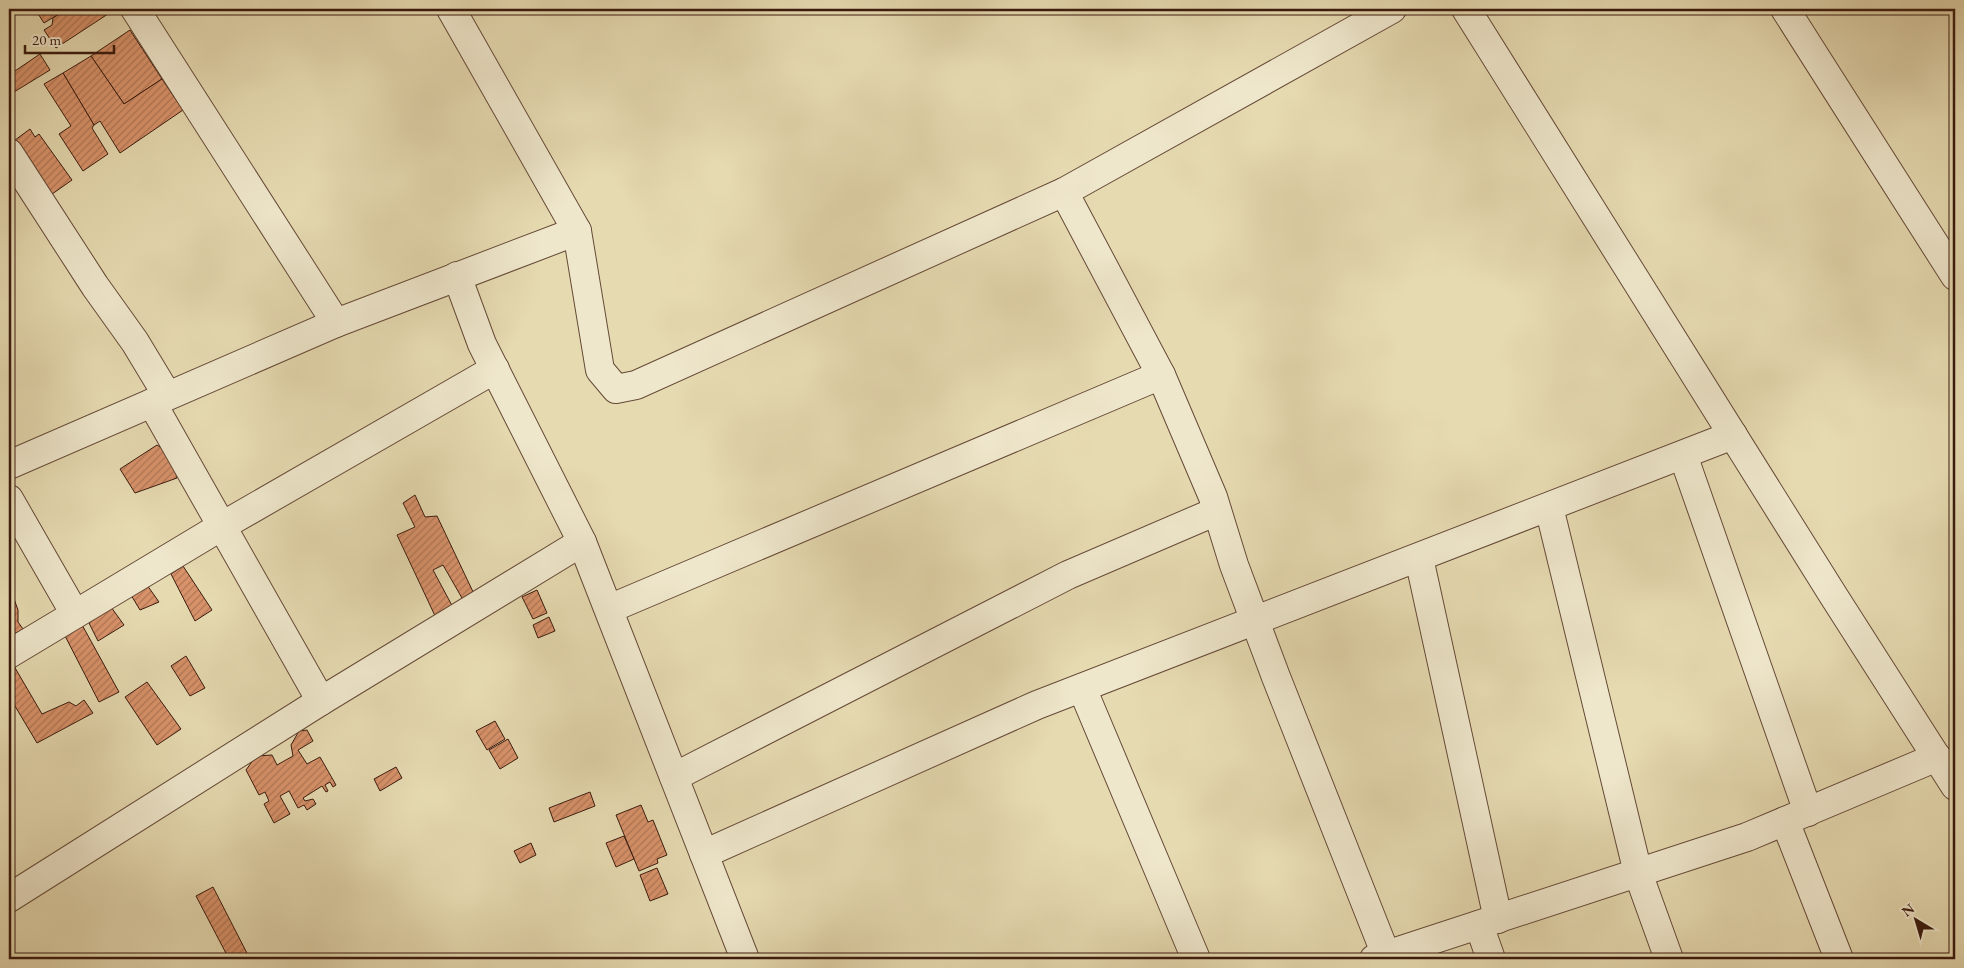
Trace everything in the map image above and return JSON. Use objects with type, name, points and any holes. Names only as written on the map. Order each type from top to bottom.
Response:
[{"type":"street","points":[[134,9],[336,323]]},
{"type":"street","points":[[451,9],[577,231],[600,370],[616,389],[636,385],[1064,192],[1392,9]]},
{"type":"street","points":[[1466,9],[1955,786]]},
{"type":"street","points":[[1784,9],[1955,276]]},
{"type":"street","points":[[9,153],[94,286],[135,342],[160,399],[222,526],[321,701]]},
{"type":"street","points":[[1064,192],[1161,376],[1213,497],[1234,565],[1380,957],[1747,837],[1937,757]]},
{"type":"street","points":[[9,465],[336,323],[577,231]]},
{"type":"street","points":[[458,276],[482,344],[582,542],[745,959]]},
{"type":"street","points":[[9,654],[222,526],[495,368]]},
{"type":"street","points":[[609,609],[1161,376]]},
{"type":"street","points":[[704,854],[1037,705],[1734,435]]},
{"type":"street","points":[[1683,454],[1839,959]]},
{"type":"street","points":[[9,500],[75,614]]},
{"type":"street","points":[[1549,507],[1638,873],[1669,959]]},
{"type":"street","points":[[674,777],[1068,575],[1218,511]]},
{"type":"street","points":[[9,898],[321,701],[582,542]]},
{"type":"street","points":[[1419,558],[1488,922],[1491,959]]},
{"type":"street","points":[[1082,688],[1196,959]]},
{"type":"building","points":[[35,9],[67,9],[44,23]]},
{"type":"building","points":[[67,9],[74,9],[78,15],[87,9],[108,9],[111,12],[56,48],[44,30],[52,25],[53,18]]},
{"type":"building","points":[[130,30],[162,79],[124,104],[91,56]]},
{"type":"building","points":[[40,54],[50,70],[9,95],[9,75]]},
{"type":"building","points":[[91,56],[124,104],[162,79],[183,110],[120,153],[100,121],[94,125],[63,73]]},
{"type":"building","points":[[63,73],[94,125],[92,128],[108,154],[83,171],[59,134],[71,126],[44,84]]},
{"type":"building","points":[[30,129],[35,137],[39,134],[72,180],[45,199],[11,143]]},
{"type":"building","points":[[157,445],[172,455],[177,478],[135,493],[120,469]]},
{"type":"building","points":[[415,495],[425,517],[437,516],[475,596],[466,605],[443,565],[433,570],[456,613],[437,620],[397,535],[415,527],[403,503]]},
{"type":"building","points":[[183,566],[212,610],[195,621],[171,574]]},
{"type":"building","points":[[9,585],[18,610],[18,622],[23,629],[9,637]]},
{"type":"building","points":[[147,585],[159,602],[140,610],[131,595]]},
{"type":"building","points":[[537,590],[547,613],[533,619],[522,597]]},
{"type":"building","points":[[111,607],[124,625],[98,641],[89,623]]},
{"type":"building","points":[[549,617],[555,631],[538,638],[533,625]]},
{"type":"building","points":[[81,623],[119,692],[99,702],[63,632]]},
{"type":"building","points":[[186,656],[205,688],[190,696],[171,666]]},
{"type":"building","points":[[11,661],[42,714],[69,702],[76,706],[84,700],[93,713],[37,743],[9,696],[9,663]]},
{"type":"building","points":[[147,682],[181,729],[157,745],[125,697]]},
{"type":"building","points":[[495,721],[505,739],[487,750],[476,731]]},
{"type":"building","points":[[307,730],[313,741],[298,750],[307,764],[320,757],[336,785],[333,787],[330,782],[325,785],[328,791],[326,792],[322,786],[303,798],[305,801],[313,799],[316,804],[307,810],[304,805],[298,808],[289,791],[280,796],[290,814],[274,823],[264,804],[269,801],[265,792],[259,795],[246,770],[256,756],[272,755],[277,765],[293,756],[291,745],[299,731]]},
{"type":"building","points":[[508,739],[518,758],[500,769],[489,750]]},
{"type":"building","points":[[396,767],[402,778],[380,791],[374,779]]},
{"type":"building","points":[[590,792],[595,806],[554,822],[549,808]]},
{"type":"building","points":[[641,805],[648,822],[653,820],[667,855],[657,859],[658,863],[639,871],[616,815]]},
{"type":"building","points":[[624,836],[634,859],[616,867],[606,843]]},
{"type":"building","points":[[531,843],[536,855],[520,863],[514,851]]},
{"type":"building","points":[[657,868],[668,894],[650,901],[640,875]]},
{"type":"building","points":[[213,887],[250,959],[229,959],[196,896]]}]
